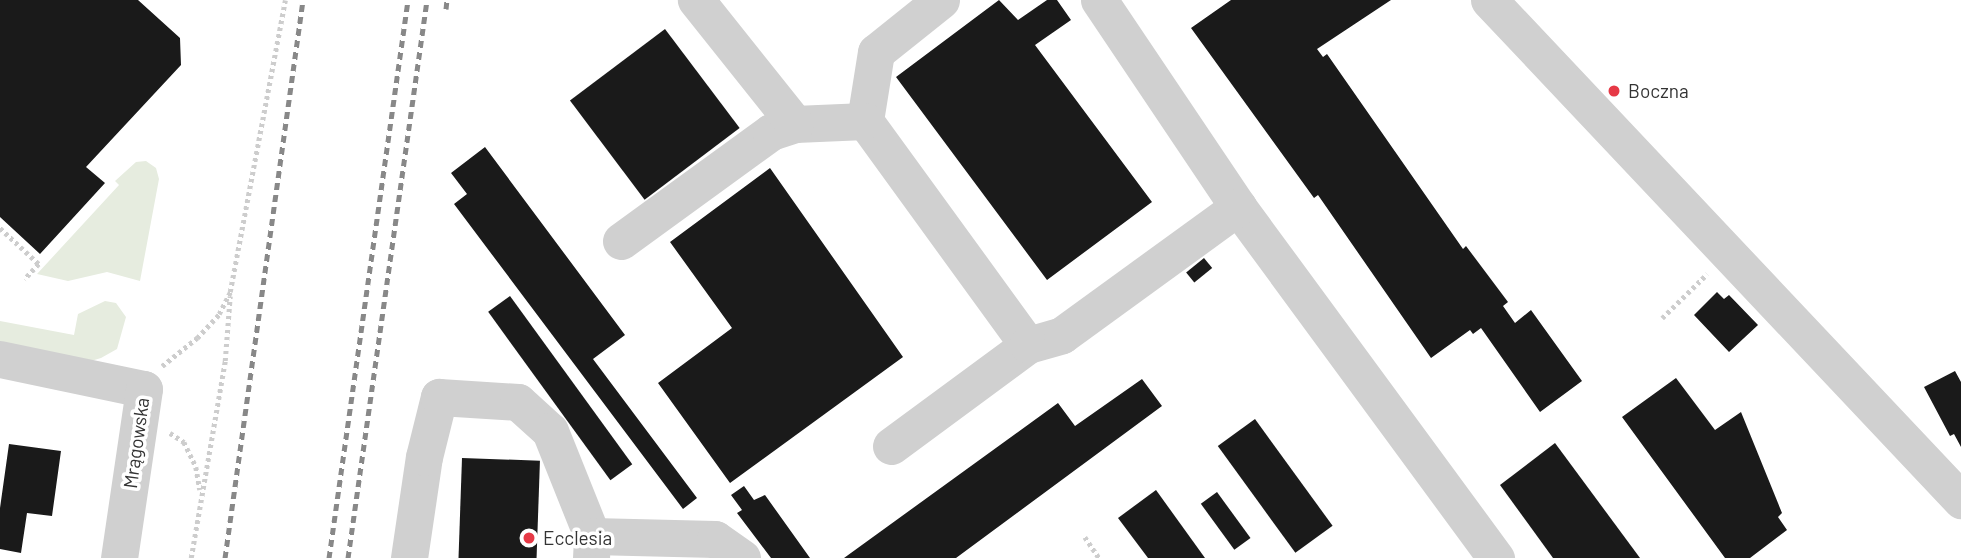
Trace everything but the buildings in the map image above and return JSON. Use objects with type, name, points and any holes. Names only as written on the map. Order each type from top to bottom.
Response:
[{"type":"street","points":[[696,0],[795,124]]},
{"type":"street","points":[[941,0],[876,52],[865,121],[1028,345]]},
{"type":"street","points":[[1099,0],[1238,207],[1496,558]]},
{"type":"street","points":[[1489,0],[1961,500]]},
{"type":"street","points":[[621,241],[771,132],[795,124],[865,121]]},
{"type":"street","points":[[891,446],[1028,345],[1062,335],[1238,207]]},
{"type":"street","name":"Mrągowska","points":[[0,359],[143,401],[119,558]]},
{"type":"street","points":[[409,558],[424,457],[439,397],[518,402],[550,431],[591,547],[715,539],[741,558]]},
{"type":"path","points":[[191,558],[225,361],[230,292],[285,0]]},
{"type":"path","points":[[0,228],[39,264],[25,279]]},
{"type":"path","points":[[1662,318],[1710,270]]},
{"type":"path","points":[[200,495],[196,467],[184,442],[143,401],[165,362],[197,338],[219,314],[230,292]]},
{"type":"path","points":[[1085,537],[1099,558]]},
{"type":"shaded area","points":[[146,161],[156,168],[159,179],[140,281],[107,272],[68,281],[37,274],[119,185],[115,181],[136,162]]},
{"type":"shaded area","points":[[105,301],[116,303],[126,317],[117,349],[101,358],[91,361],[0,345],[0,321],[74,335],[78,314]]},
{"type":"railway","points":[[225,558],[303,0]]},
{"type":"railway","points":[[329,558],[408,0]]},
{"type":"railway","points":[[348,558],[427,0]]},
{"type":"railway","points":[[446,9],[447,0]]},
{"type":"place","name":"Boczna","points":[[1614,91]]},
{"type":"place","name":"Ecclesia","points":[[529,538]]}]
